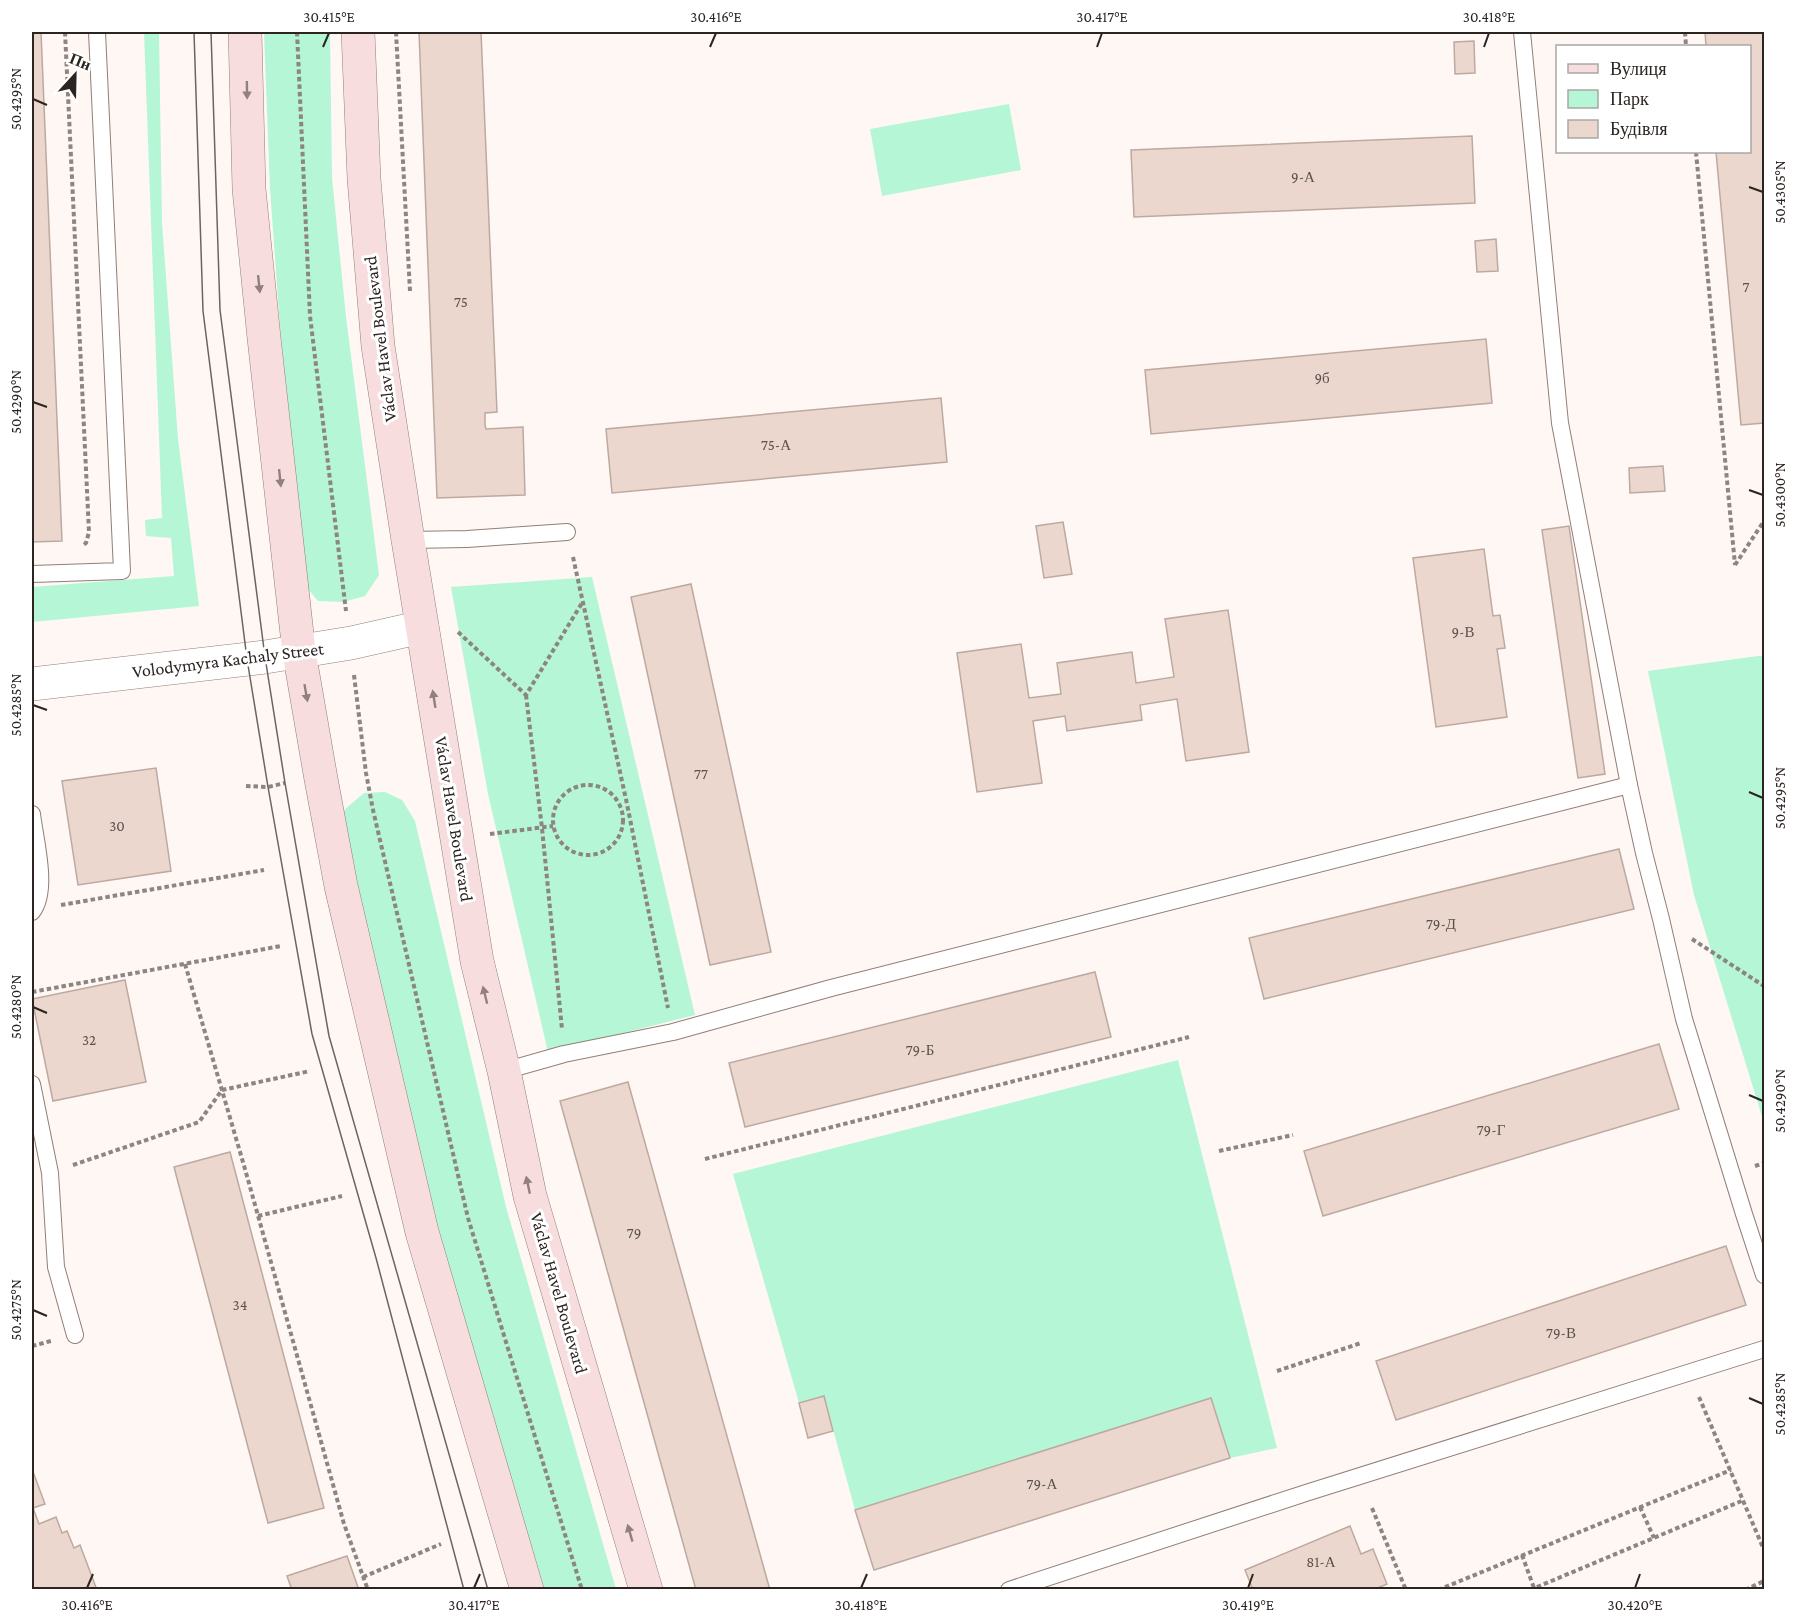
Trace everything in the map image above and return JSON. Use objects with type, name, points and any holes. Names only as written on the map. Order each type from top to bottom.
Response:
[{"type":"main road","points":[[245,32],[249,189],[299,652],[341,886],[422,1232],[527,1590]]},
{"type":"main road","name":"Václav Havel Boulevard","points":[[358,32],[364,179],[378,346],[408,540],[438,627],[477,961],[504,1071],[530,1196],[646,1590]]},
{"type":"street","name":"Volodymyra Kachaly Street","points":[[32,684],[224,663],[438,627]]},
{"type":"lane","points":[[32,574],[122,571],[97,32]]},
{"type":"lane","points":[[1522,32],[1560,423],[1629,785],[1684,1019],[1764,1275]]},
{"type":"lane","points":[[408,540],[467,539],[567,532]]},
{"type":"lane","points":[[504,1071],[564,1054],[672,1032],[831,988],[1629,785]]},
{"type":"lane","points":[[32,814],[40,873],[39,894],[33,911]]},
{"type":"lane","points":[[32,1084],[50,1173],[56,1267],[75,1335]]},
{"type":"lane","points":[[1009,1590],[1309,1492],[1764,1349]]},
{"type":"path","points":[[65,32],[89,532],[86,543],[80,548]]},
{"type":"path","points":[[297,32],[310,316],[366,773],[468,1218],[582,1590]]},
{"type":"path","points":[[396,32],[410,296]]},
{"type":"path","points":[[1696,153],[1734,566],[1764,522]]},
{"type":"path","points":[[567,532],[627,804],[672,1032]]},
{"type":"path","points":[[564,1054],[542,828],[526,695],[583,603]]},
{"type":"path","points":[[438,627],[526,695]]},
{"type":"path","points":[[246,786],[268,787],[285,783]]},
{"type":"path","points":[[586,785],[598,787],[609,793],[617,801],[622,812],[622,826],[618,838],[598,855],[583,855],[569,850],[558,840],[553,826],[553,811],[560,798],[572,789],[586,785]]},
{"type":"path","points":[[622,812],[627,804]]},
{"type":"path","points":[[483,834],[553,826]]},
{"type":"path","points":[[33,911],[264,870]]},
{"type":"path","points":[[1661,919],[1764,986]]},
{"type":"path","points":[[32,992],[281,946]]},
{"type":"path","points":[[185,964],[344,1524],[368,1590]]},
{"type":"path","points":[[705,1159],[1189,1036]]},
{"type":"path","points":[[50,1173],[199,1122],[222,1090],[310,1071]]},
{"type":"path","points":[[1219,1151],[1293,1135]]},
{"type":"path","points":[[258,1216],[342,1196]]},
{"type":"path","points":[[1277,1371],[1361,1343]]},
{"type":"path","points":[[1699,1396],[1764,1550]]},
{"type":"path","points":[[1438,1590],[1731,1470]]},
{"type":"path","points":[[1522,1555],[1532,1589],[1744,1500]]},
{"type":"path","points":[[1640,1507],[1654,1538]]},
{"type":"path","points":[[1372,1508],[1406,1590]]},
{"type":"path","points":[[1759,1538],[1764,1535]]},
{"type":"path","points":[[363,1577],[441,1544]]},
{"type":"path","points":[[1745,1590],[1764,1581]]},
{"type":"green space","points":[[144,32],[159,32],[162,223],[178,439],[199,606],[32,622],[32,587],[174,576],[171,538],[146,536],[145,520],[162,518]]},
{"type":"green space","points":[[264,32],[330,32],[332,178],[346,317],[379,575],[365,596],[343,602],[318,601],[304,584],[270,189]]},
{"type":"green space","points":[[1009,104],[1021,170],[882,196],[870,129]]},
{"type":"green space","points":[[592,577],[695,1015],[548,1052],[488,794],[451,587]]},
{"type":"green space","points":[[1764,656],[1764,1123],[1694,895],[1648,671]]},
{"type":"green space","points":[[385,792],[402,800],[415,821],[506,1207],[616,1589],[541,1589],[431,1234],[339,837],[344,810],[364,793]]},
{"type":"green space","points":[[1178,1060],[1277,1448],[1230,1458],[1210,1399],[855,1510],[824,1396],[799,1403],[733,1174]]},
{"type":"building","points":[[32,32],[41,32],[62,541],[32,542]]},
{"type":"building","points":[[419,32],[481,32],[497,412],[485,413],[485,425],[486,429],[523,427],[525,495],[437,498]]},
{"type":"building","points":[[1705,32],[1764,32],[1764,423],[1741,425],[1716,153],[1751,153],[1751,45],[1706,45]]},
{"type":"building","points":[[1474,41],[1475,73],[1455,74],[1454,42]]},
{"type":"building","points":[[1472,136],[1475,203],[1134,217],[1131,150]]},
{"type":"building","points":[[1496,239],[1498,271],[1477,272],[1475,241]]},
{"type":"building","points":[[1486,339],[1492,403],[1151,434],[1145,370]]},
{"type":"building","points":[[941,398],[947,462],[612,493],[606,429]]},
{"type":"building","points":[[1663,466],[1665,491],[1630,493],[1629,468]]},
{"type":"building","points":[[1063,522],[1072,574],[1044,578],[1036,526]]},
{"type":"building","points":[[1569,526],[1605,774],[1578,778],[1542,530]]},
{"type":"building","points":[[1484,549],[1493,616],[1500,615],[1505,648],[1497,649],[1507,717],[1436,727],[1413,558]]},
{"type":"building","points":[[691,584],[771,952],[710,965],[631,597]]},
{"type":"building","points":[[1228,610],[1249,752],[1186,761],[1177,699],[1140,705],[1142,720],[1067,731],[1065,716],[1033,721],[1042,783],[977,792],[957,653],[1021,644],[1029,698],[1061,694],[1057,663],[1132,652],[1136,683],[1174,677],[1165,619]]},
{"type":"building","points":[[156,768],[171,871],[78,885],[62,781]]},
{"type":"building","points":[[1619,849],[1634,909],[1264,999],[1249,938]]},
{"type":"building","points":[[1095,972],[1111,1037],[745,1127],[729,1063]]},
{"type":"building","points":[[125,980],[146,1082],[53,1101],[32,999]]},
{"type":"building","points":[[1659,1044],[1679,1109],[1323,1216],[1304,1151]]},
{"type":"building","points":[[628,1082],[770,1590],[696,1590],[560,1101]]},
{"type":"building","points":[[230,1152],[324,1508],[268,1523],[174,1167]]},
{"type":"building","points":[[1726,1246],[1746,1305],[1396,1420],[1376,1361]]},
{"type":"building","points":[[824,1396],[833,1431],[808,1438],[799,1403]]},
{"type":"building","points":[[1211,1398],[1230,1458],[874,1570],[855,1510]]},
{"type":"building","points":[[32,1469],[45,1504],[33,1508],[39,1524],[56,1517],[62,1533],[67,1531],[74,1548],[80,1545],[97,1590],[32,1590]]},
{"type":"building","points":[[1350,1526],[1361,1554],[1373,1549],[1387,1584],[1373,1590],[1253,1590],[1245,1570]]},
{"type":"building","points":[[347,1556],[359,1590],[292,1590],[287,1576]]},
{"type":"tram line","points":[[194,32],[203,311],[247,659],[268,787],[312,1034],[376,1258],[464,1590]]},
{"type":"tram line","points":[[211,32],[220,310],[265,657],[329,1036],[488,1590]]}]
